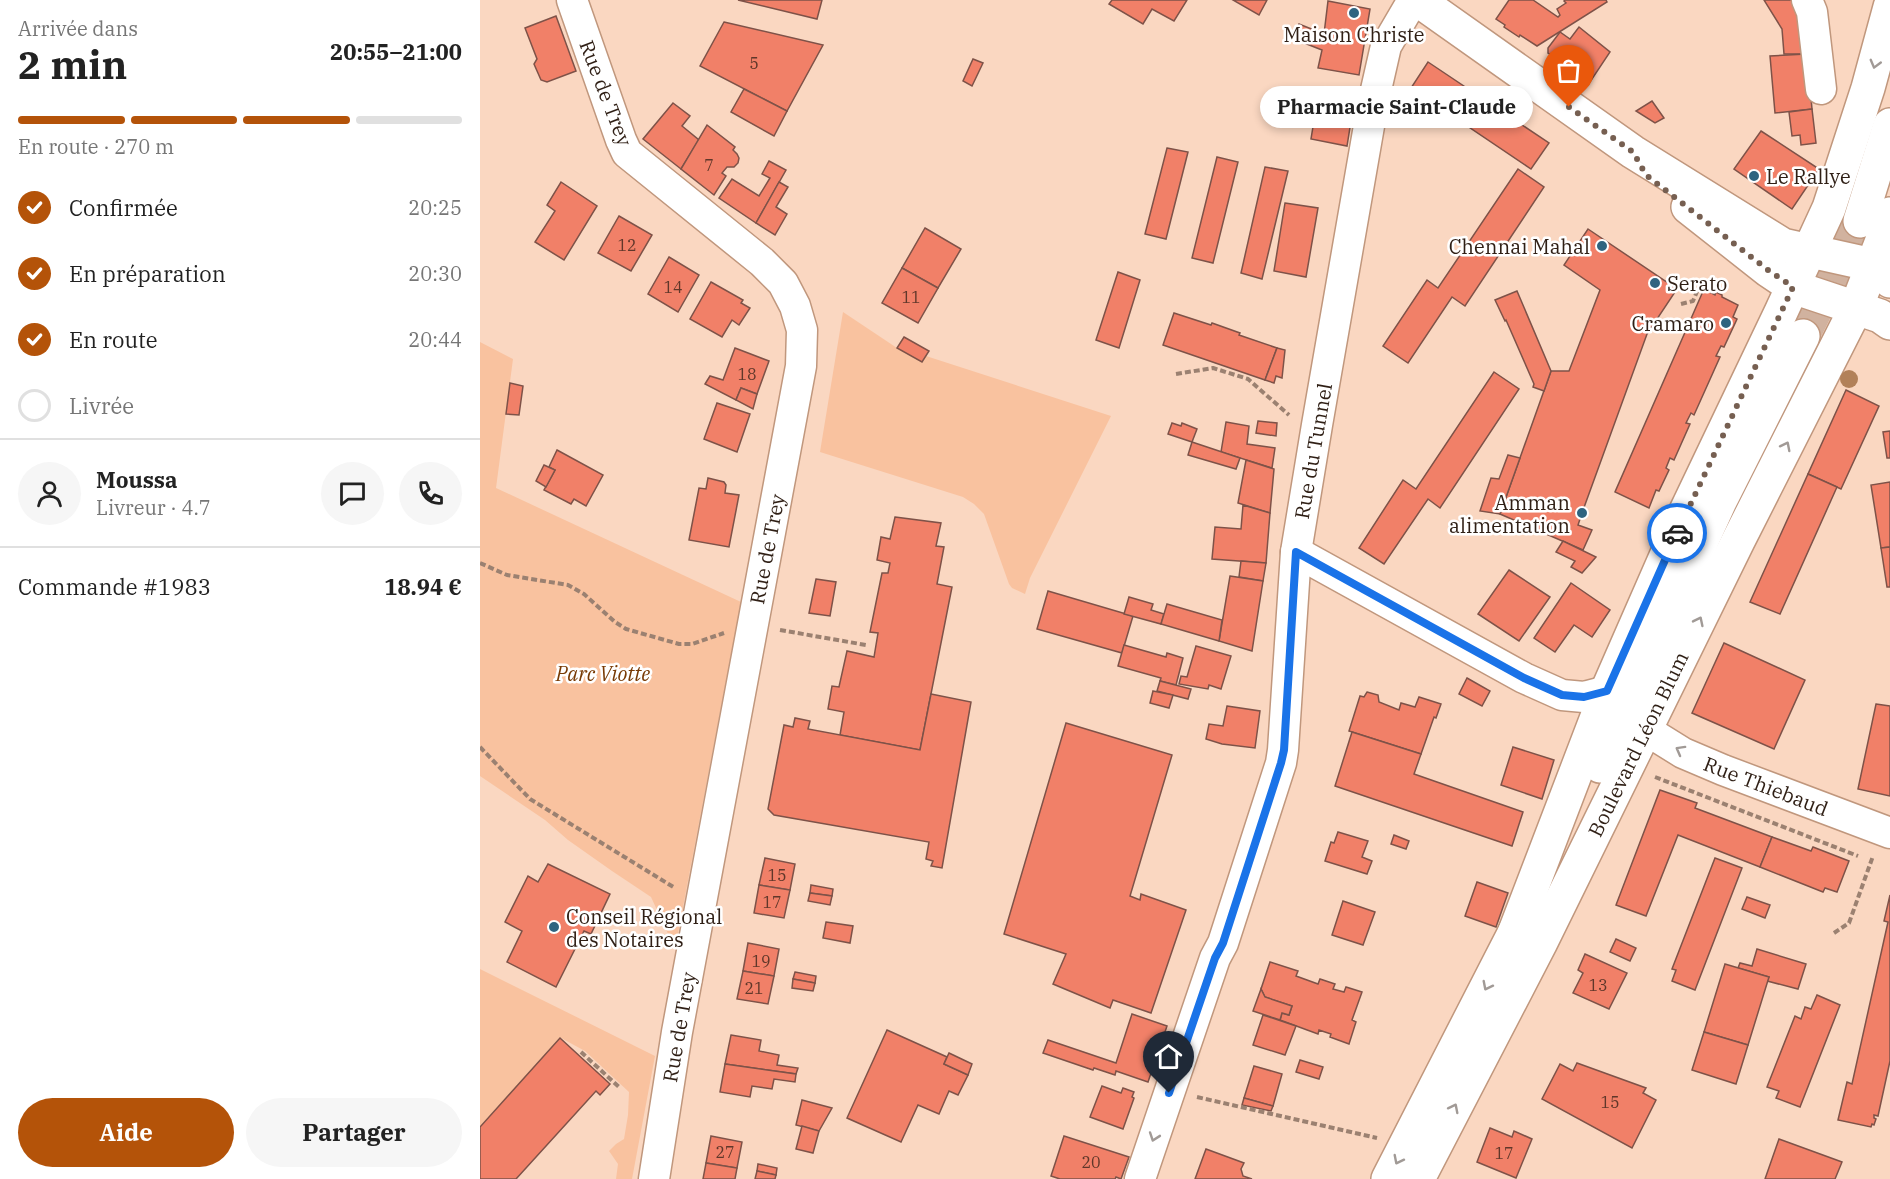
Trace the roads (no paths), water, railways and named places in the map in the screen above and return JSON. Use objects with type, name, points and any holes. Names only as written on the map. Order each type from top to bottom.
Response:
[{"type":"main road","points":[[1418,0],[1633,152],[1796,248],[1882,273]]},
{"type":"main road","points":[[1527,939],[1607,691],[1685,513],[1793,287],[1796,248],[1829,208],[1868,88],[1890,7]]},
{"type":"main road","name":"Boulevard Léon Blum","points":[[1388,1179],[1646,730],[1856,308],[1882,273],[1875,218],[1890,125]]},
{"type":"main road","points":[[1633,152],[1646,175],[1793,287],[1880,316],[1890,323]]},
{"type":"main road","name":"Boulevard Léon Blum","points":[[1418,1179],[1527,939],[1591,788],[1720,501],[1803,336]]},
{"type":"street","name":"Rue de Trey","points":[[572,0],[627,153],[762,262],[783,283],[795,306],[802,330],[801,366],[742,628],[654,1179]]},
{"type":"street","name":"Rue du Tunnel","points":[[1140,1179],[1215,958],[1223,943],[1284,750],[1296,552],[1376,92],[1386,46],[1413,0]]},
{"type":"street","points":[[1807,0],[1812,12],[1821,89]]},
{"type":"street","points":[[1296,552],[1524,678],[1562,695],[1584,697],[1607,691]]},
{"type":"street","name":"Rue Thiebaud","points":[[1646,730],[1683,753],[1792,797],[1883,841]]},
{"type":"tunnel","points":[[1803,336],[1860,221]]},
{"type":"place","name":"Maison Christe","points":[[1354,13]]},
{"type":"place","name":"Pharmacie Saint-Claude","points":[[1569,107]]},
{"type":"place","name":"Le Rallye","points":[[1754,176]]},
{"type":"place","name":"Chennai Mahal","points":[[1602,246]]},
{"type":"place","name":"Serato","points":[[1655,283]]},
{"type":"place","name":"Cramaro","points":[[1726,323]]},
{"type":"place","name":"Amman alimentation","points":[[1582,513]]},
{"type":"place","name":"Conseil Régional des Notaires","points":[[554,927]]},
{"type":"park label","name":"Parc Viotte","points":[[603,673]]}]
